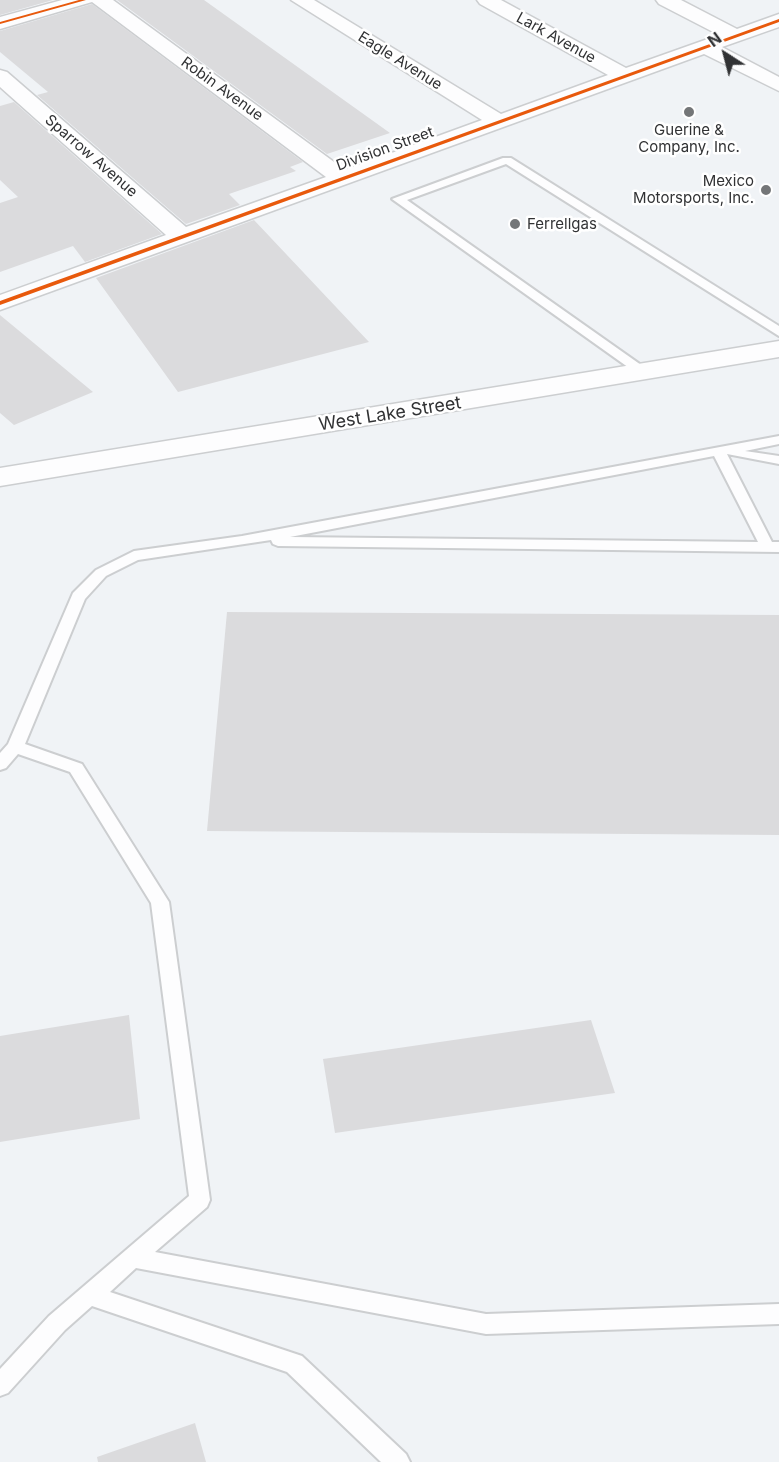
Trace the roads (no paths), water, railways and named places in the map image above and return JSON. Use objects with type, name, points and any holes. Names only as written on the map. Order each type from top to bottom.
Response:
[{"type":"street","name":"Robin Avenue","points":[[101,0],[343,179]]},
{"type":"street","name":"Eagle Avenue","points":[[301,0],[500,122]]},
{"type":"street","name":"Lark Avenue","points":[[487,0],[625,76]]},
{"type":"street","points":[[666,0],[736,36]]},
{"type":"street","points":[[0,23],[78,1]]},
{"type":"street","name":"Division Street","points":[[0,303],[779,20]]},
{"type":"street","points":[[706,47],[779,85]]},
{"type":"street","name":"Sparrow Avenue","points":[[0,75],[183,237]]},
{"type":"street","name":"West Lake Street","points":[[0,477],[779,349]]},
{"type":"lane","points":[[645,372],[398,199],[507,160],[779,332]]},
{"type":"lane","points":[[0,764],[15,747],[78,597],[101,573],[134,556],[242,541],[779,440]]},
{"type":"lane","points":[[718,451],[779,460]]},
{"type":"lane","points":[[718,451],[773,547]]},
{"type":"lane","points":[[242,541],[773,547]]},
{"type":"lane","points":[[0,1385],[57,1323],[200,1200],[160,902],[76,768],[15,747]]},
{"type":"lane","points":[[134,1258],[486,1324],[779,1314]]},
{"type":"lane","points":[[89,1295],[294,1364],[398,1462]]},
{"type":"place","name":"Guerine & Company, Inc.","points":[[689,112]]},
{"type":"place","name":"Mexico Motorsports, Inc.","points":[[766,190]]},
{"type":"place","name":"Ferrellgas","points":[[515,224]]}]
